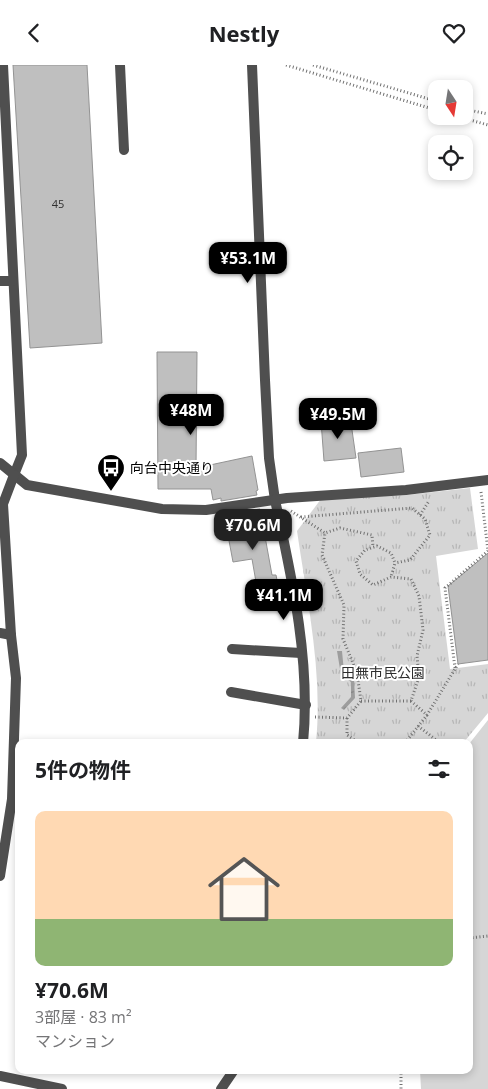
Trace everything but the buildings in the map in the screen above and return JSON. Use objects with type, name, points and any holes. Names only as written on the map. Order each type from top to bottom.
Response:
[{"type":"street","points":[[3,65],[12,281],[22,455],[3,504],[11,635],[16,678],[16,739]]},
{"type":"street","points":[[120,65],[124,150]]},
{"type":"street","points":[[252,65],[269,458],[275,500],[293,590],[301,653],[306,705],[303,739]]},
{"type":"street","points":[[0,281],[12,281]]},
{"type":"street","points":[[0,463],[27,485],[162,509],[206,510],[275,500],[484,481]]},
{"type":"street","points":[[0,633],[11,635]]},
{"type":"street","points":[[232,649],[301,653]]},
{"type":"street","points":[[231,692],[306,705]]},
{"type":"street","points":[[0,876],[12,799],[15,760]]},
{"type":"street","points":[[221,1089],[231,1074]]},
{"type":"street","points":[[0,1075],[62,1089]]},
{"type":"path","points":[[286,65],[428,108]]},
{"type":"path","points":[[312,65],[428,99]]},
{"type":"path","points":[[473,111],[488,114]]},
{"type":"path","points":[[473,121],[488,125]]},
{"type":"path","points":[[455,668],[444,587],[488,551],[484,481]]},
{"type":"path","points":[[301,517],[412,508],[425,519],[430,535],[410,560],[395,563]]},
{"type":"path","points":[[291,510],[325,533]]},
{"type":"path","points":[[325,533],[340,528],[372,535],[373,547]]},
{"type":"path","points":[[325,533],[322,555],[344,605],[343,639],[357,673],[360,701],[347,718],[347,735],[353,739]]},
{"type":"path","points":[[392,577],[395,563],[391,553],[377,546],[365,550],[356,561],[360,574],[373,585],[392,577],[411,579],[419,596],[423,630],[416,656],[420,677],[411,701]]},
{"type":"path","points":[[408,739],[427,715],[458,664]]},
{"type":"path","points":[[360,701],[411,701],[427,715]]},
{"type":"path","points":[[305,716],[347,718]]},
{"type":"path","points":[[418,726],[435,739]]},
{"type":"path","points":[[473,938],[488,936]]},
{"type":"path","points":[[401,1074],[401,1089]]},
{"type":"green space","name":"田無市民公園","points":[[470,488],[478,549],[436,556],[450,669],[488,664],[488,713],[466,739],[316,739],[318,716],[316,663],[297,531],[321,499],[407,495]]},
{"type":"green space","points":[[488,720],[488,1089],[421,1089],[420,1074],[473,1074],[473,739]]},
{"type":"water","points":[[337,651],[342,651],[344,672],[354,679],[355,698],[344,710],[341,708],[351,697],[351,682],[341,675]]},
{"type":"place","name":"向台中央通り","points":[[111,492]]}]
